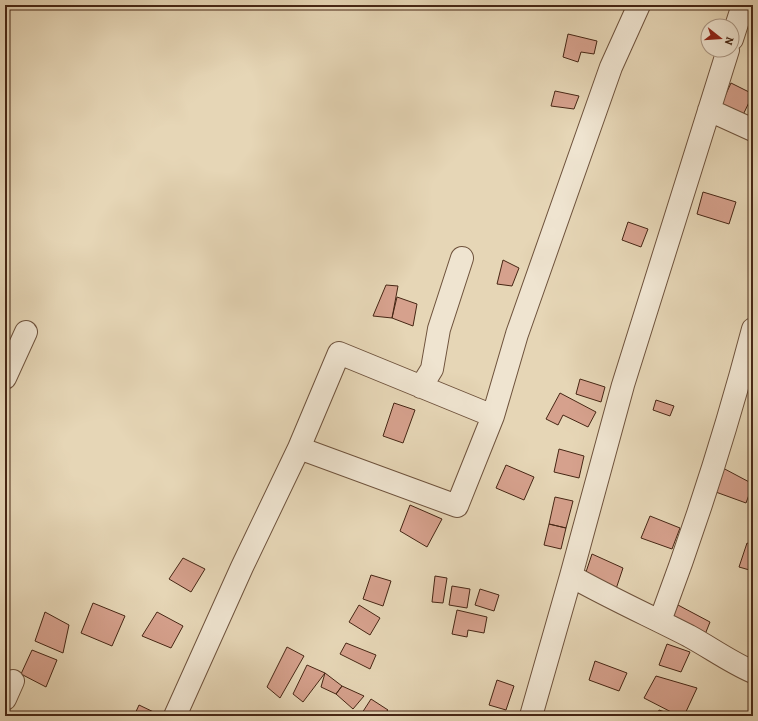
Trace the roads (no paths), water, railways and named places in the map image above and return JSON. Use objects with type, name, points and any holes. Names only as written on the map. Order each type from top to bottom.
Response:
[{"type":"street","points":[[299,448],[457,506],[493,416],[517,334],[611,67],[639,5]]},
{"type":"street","points":[[739,18],[743,5]]},
{"type":"street","points":[[531,716],[623,384],[725,58]]},
{"type":"street","points":[[709,110],[753,130]]},
{"type":"street","points":[[421,387],[432,369],[440,329],[462,258]]},
{"type":"street","points":[[660,621],[688,547],[723,437],[753,329]]},
{"type":"street","points":[[5,378],[26,332]]},
{"type":"street","points":[[175,716],[242,567],[299,448],[339,353],[493,416]]},
{"type":"street","points":[[571,576],[607,596],[752,668]]}]
